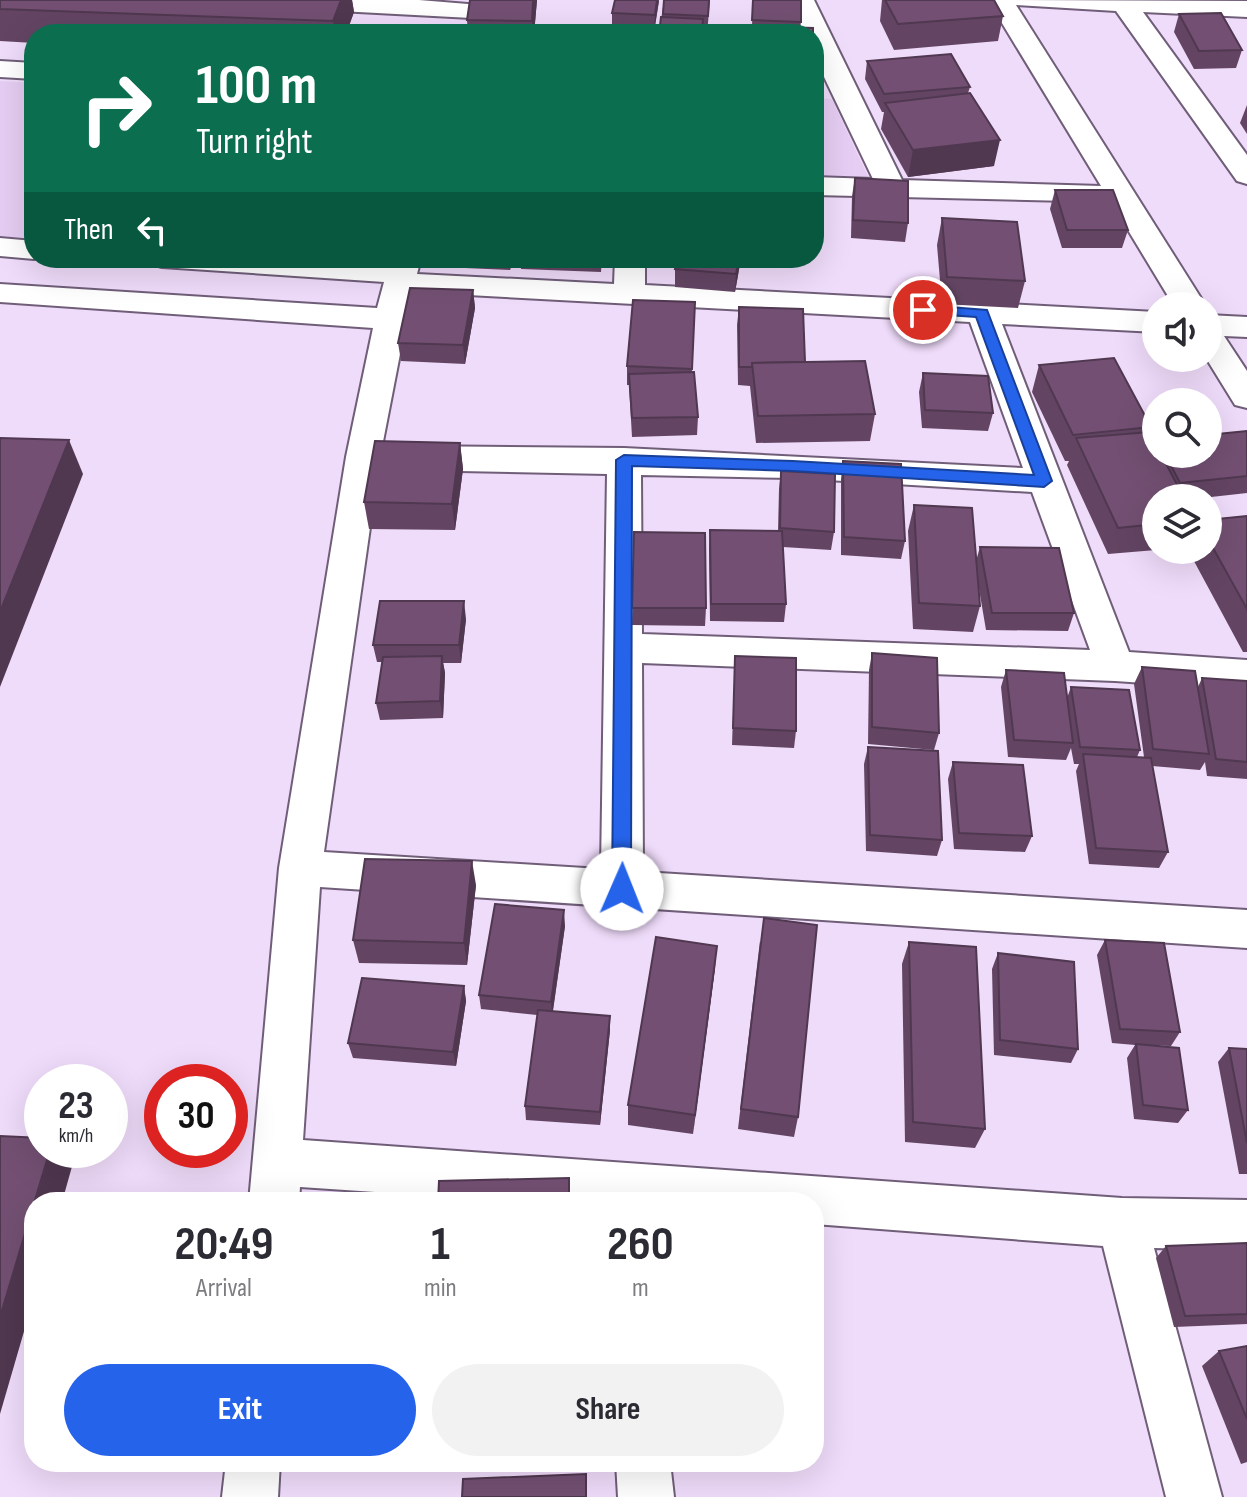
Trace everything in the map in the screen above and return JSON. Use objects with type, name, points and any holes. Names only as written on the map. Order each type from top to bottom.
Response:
[{"type":"street","points":[[264,0],[469,15]]},
{"type":"street","points":[[802,0],[813,24]]},
{"type":"street","points":[[1000,0],[1181,292]]},
{"type":"street","points":[[1024,0],[1247,9]]},
{"type":"street","points":[[1122,2],[1247,175]]},
{"type":"street","points":[[824,49],[892,189]]},
{"type":"street","points":[[0,69],[24,70]]},
{"type":"street","points":[[824,93],[844,94]]},
{"type":"street","points":[[824,186],[1119,196]]},
{"type":"street","points":[[0,247],[24,249]]},
{"type":"street","points":[[257,268],[399,283],[1142,321]]},
{"type":"street","points":[[629,294],[630,268]]},
{"type":"street","points":[[0,325],[8,294],[399,283]]},
{"type":"street","points":[[399,283],[363,457],[300,868],[275,1182],[594,1192]]},
{"type":"street","points":[[982,313],[1115,666]]},
{"type":"street","points":[[1222,326],[1247,327]]},
{"type":"street","points":[[1222,357],[1247,397]]},
{"type":"street","points":[[363,457],[624,460],[793,466],[1044,481]]},
{"type":"street","points":[[622,889],[624,460]]},
{"type":"street","points":[[624,648],[1115,666],[1247,675]]},
{"type":"street","points":[[300,868],[1247,929]]},
{"type":"street","points":[[824,1205],[1122,1223],[1247,1225]]},
{"type":"street","points":[[1122,1223],[1194,1497]]},
{"type":"street","points":[[250,1497],[252,1472]]},
{"type":"street","points":[[644,1472],[646,1497]]},
{"type":"shaded area","points":[[0,81],[24,82],[24,238],[0,236]]},
{"type":"shaded area","points":[[824,99],[832,99],[870,181],[824,179]]},
{"type":"building","points":[[0,0],[341,0],[333,21],[0,9]]},
{"type":"building","points":[[470,0],[533,0],[532,21],[467,20]]},
{"type":"building","points":[[615,0],[657,0],[655,15],[612,13]]},
{"type":"building","points":[[664,0],[709,0],[708,16],[663,14]]},
{"type":"building","points":[[753,0],[801,0],[801,22],[752,20]]},
{"type":"building","points":[[885,0],[994,0],[1003,16],[898,24]]},
{"type":"building","points":[[1221,13],[1242,50],[1199,51],[1179,14]]},
{"type":"building","points":[[661,17],[703,19],[703,24],[660,24]]},
{"type":"building","points":[[951,54],[970,87],[884,94],[867,61]]},
{"type":"building","points":[[970,93],[1000,140],[913,150],[885,103]]},
{"type":"building","points":[[855,178],[908,181],[908,223],[853,220]]},
{"type":"building","points":[[1055,190],[1113,190],[1128,230],[1067,230]]},
{"type":"building","points":[[942,218],[1017,222],[1025,281],[947,277]]},
{"type":"building","points":[[675,268],[737,268],[736,274]]},
{"type":"building","points":[[410,288],[473,290],[463,345],[398,343]]},
{"type":"building","points":[[633,300],[695,302],[692,369],[627,366]]},
{"type":"building","points":[[739,307],[803,309],[805,362],[752,363],[752,367],[739,367]]},
{"type":"building","points":[[1114,358],[1142,410],[1142,428],[1073,435],[1039,365]]},
{"type":"building","points":[[865,361],[875,414],[758,416],[752,363]]},
{"type":"building","points":[[694,372],[698,417],[632,418],[629,374]]},
{"type":"building","points":[[923,373],[988,376],[993,413],[925,410]]},
{"type":"building","points":[[1247,431],[1247,476],[1180,483],[1172,468],[1222,468],[1222,434]]},
{"type":"building","points":[[1142,433],[1142,468],[1168,468],[1177,484],[1142,484],[1142,525],[1118,528],[1076,438]]},
{"type":"building","points":[[0,438],[69,440],[0,612]]},
{"type":"building","points":[[375,441],[460,443],[452,504],[364,502]]},
{"type":"building","points":[[843,461],[901,464],[905,541],[844,537]]},
{"type":"building","points":[[781,471],[835,474],[834,532],[780,528]]},
{"type":"building","points":[[914,505],[972,508],[980,606],[919,603]]},
{"type":"building","points":[[1247,516],[1247,609],[1222,564],[1222,519]]},
{"type":"building","points":[[710,530],[782,531],[786,604],[711,604]]},
{"type":"building","points":[[634,532],[705,533],[706,608],[632,608]]},
{"type":"building","points":[[980,547],[1059,548],[1074,613],[992,613]]},
{"type":"building","points":[[380,601],[464,601],[459,645],[373,645]]},
{"type":"building","points":[[872,653],[937,658],[939,733],[872,727]]},
{"type":"building","points":[[442,656],[440,701],[376,703],[383,657]]},
{"type":"building","points":[[735,656],[796,658],[796,731],[733,728]]},
{"type":"building","points":[[1142,667],[1195,671],[1209,754],[1153,749]]},
{"type":"building","points":[[1006,670],[1064,673],[1073,743],[1014,740]]},
{"type":"building","points":[[1202,678],[1247,681],[1247,762],[1216,759]]},
{"type":"building","points":[[1071,687],[1129,690],[1140,750],[1080,747]]},
{"type":"building","points":[[868,747],[938,751],[942,840],[870,835]]},
{"type":"building","points":[[1083,754],[1151,758],[1168,852],[1096,848]]},
{"type":"building","points":[[953,762],[1023,765],[1032,836],[959,833]]},
{"type":"building","points":[[365,859],[472,861],[464,943],[353,940]]},
{"type":"building","points":[[495,904],[564,910],[551,1002],[479,995]]},
{"type":"building","points":[[764,918],[817,925],[798,1117],[741,1109]]},
{"type":"building","points":[[656,937],[717,946],[695,1115],[628,1105]]},
{"type":"building","points":[[1105,940],[1164,943],[1180,1032],[1120,1029]]},
{"type":"building","points":[[909,942],[976,947],[985,1129],[913,1122]]},
{"type":"building","points":[[998,953],[1074,962],[1078,1049],[1000,1040]]},
{"type":"building","points":[[362,978],[464,986],[453,1052],[348,1043]]},
{"type":"building","points":[[538,1010],[610,1016],[600,1112],[525,1106]]},
{"type":"building","points":[[1136,1044],[1179,1048],[1188,1110],[1143,1105]]},
{"type":"building","points":[[1229,1048],[1247,1049],[1247,1143]]},
{"type":"building","points":[[0,1136],[24,1137],[24,1168],[45,1168],[37,1192],[24,1192],[24,1237],[0,1317]]},
{"type":"building","points":[[569,1178],[569,1192],[438,1192],[439,1181]]},
{"type":"building","points":[[1247,1243],[1247,1314],[1185,1316],[1166,1246]]},
{"type":"building","points":[[1247,1346],[1247,1419],[1219,1351]]},
{"type":"building","points":[[586,1474],[586,1497],[462,1497],[463,1479]]},
{"type":"route","points":[[622,889],[624,460],[793,466],[1044,481],[982,313],[923,310]]}]
